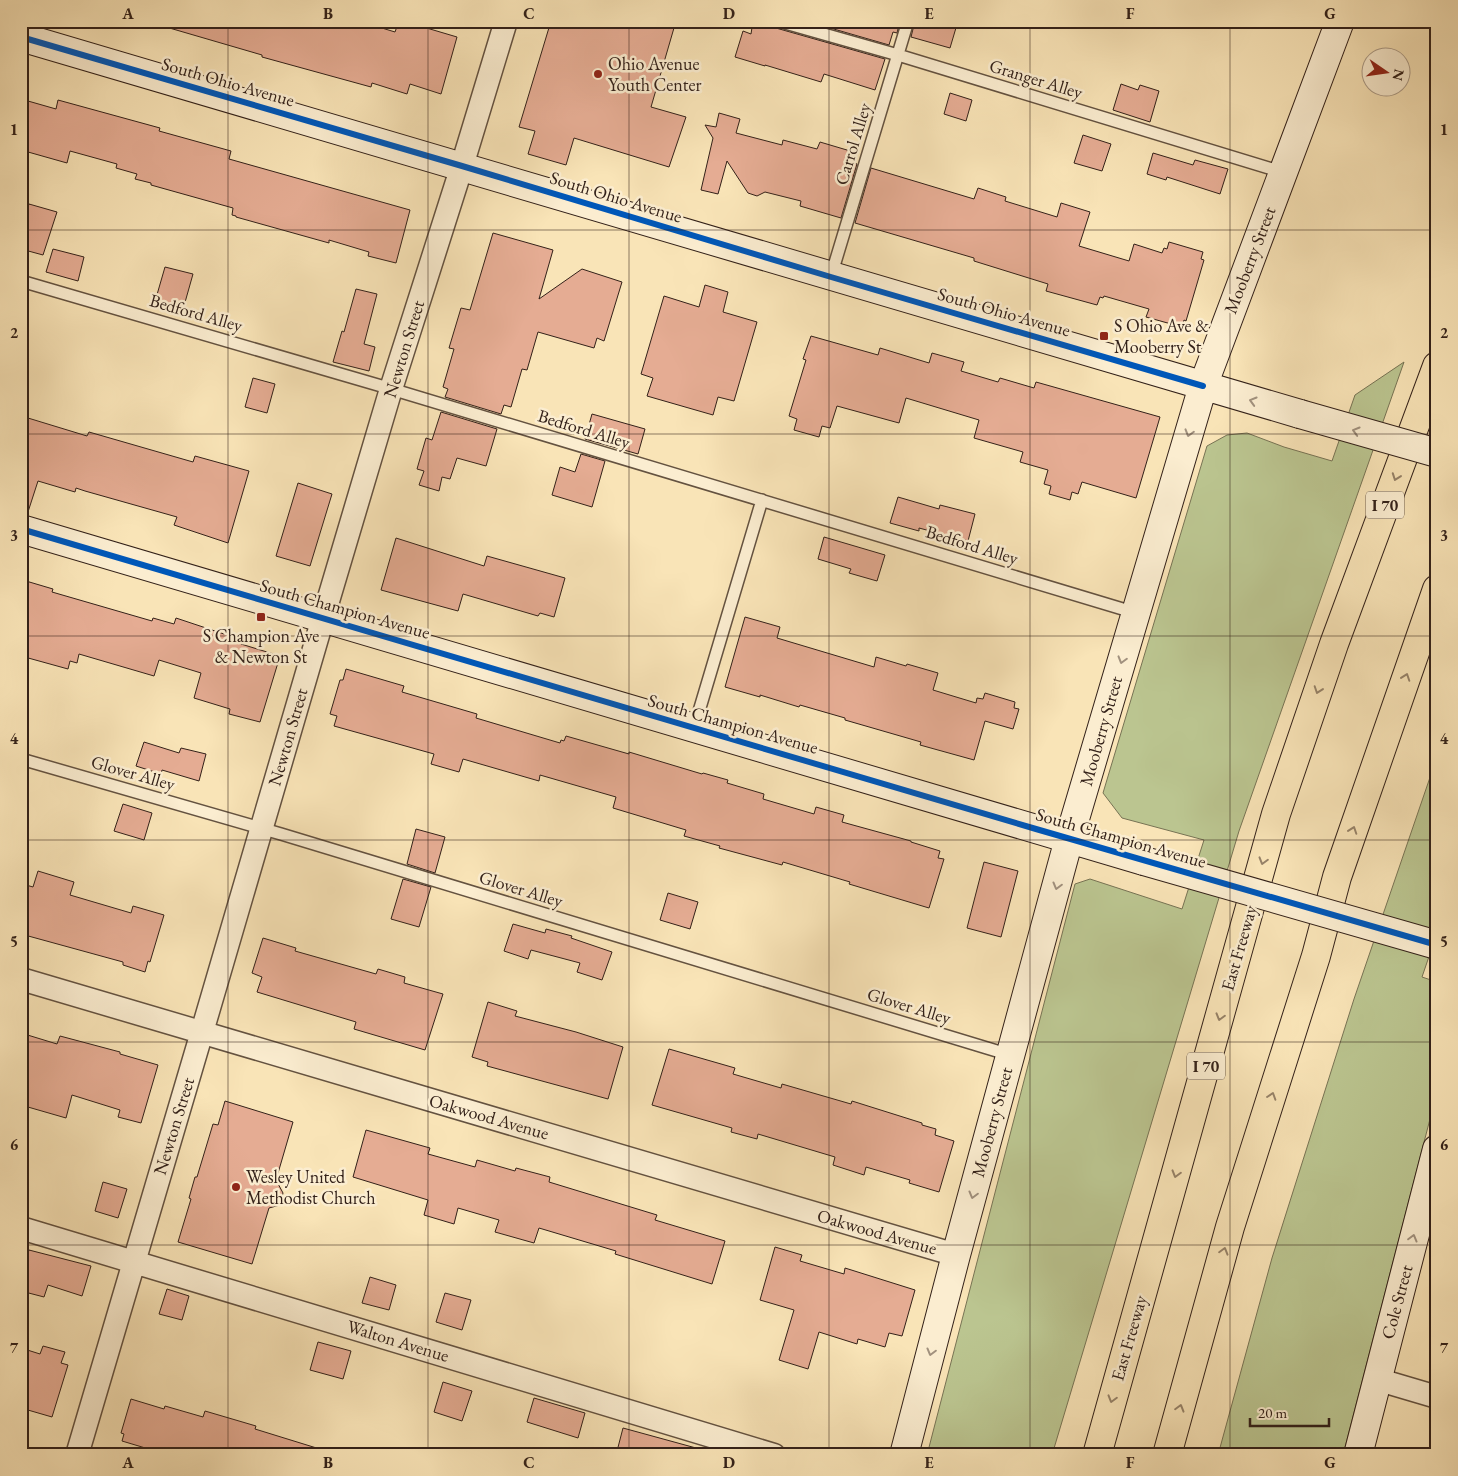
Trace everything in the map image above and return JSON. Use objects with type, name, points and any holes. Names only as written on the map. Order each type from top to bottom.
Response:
[{"type":"highway","name":"East Freeway","points":[[1096,1455],[1276,814],[1334,644],[1437,366]]},
{"type":"highway","points":[[1166,1455],[1230,1227],[1316,956],[1337,877],[1437,589]]},
{"type":"street","name":"Newton Street","points":[[77,1455],[391,389],[506,21]]},
{"type":"street","name":"Mooberry Street","points":[[904,1455],[956,1255],[1069,839],[1202,386],[1340,21]]},
{"type":"street","name":"South Ohio Avenue","points":[[21,37],[1437,454]]},
{"type":"street","name":"South Champion Avenue","points":[[21,529],[1437,946]]},
{"type":"street","name":"Oakwood Avenue","points":[[21,979],[956,1255]]},
{"type":"street","name":"Cole Street","points":[[1358,1455],[1376,1379],[1433,1179],[1437,1149]]},
{"type":"street","name":"Walton Avenue","points":[[21,1228],[774,1455]]},
{"type":"street","points":[[1376,1379],[1437,1397]]},
{"type":"lane","name":"Granger Alley","points":[[778,21],[898,55],[1282,172]]},
{"type":"lane","name":"Carrol Alley","points":[[831,277],[908,21]]},
{"type":"lane","name":"Bedford Alley","points":[[21,280],[1136,613]]},
{"type":"lane","points":[[694,728],[762,500]]},
{"type":"lane","name":"Glover Alley","points":[[21,759],[261,828],[1010,1055]]},
{"type":"green space","points":[[1404,362],[1239,831],[1052,1455],[927,1455],[1075,884],[1090,879],[1182,909],[1204,840],[1122,818],[1103,793],[1207,446],[1227,435],[1247,433],[1284,447],[1332,461],[1355,395]]},
{"type":"green space","points":[[1437,757],[1437,933],[1422,977],[1437,982],[1437,1092],[1343,1455],[1218,1455],[1272,1258],[1354,999]]},
{"type":"building","points":[[167,21],[359,21],[395,32],[399,21],[403,21],[457,37],[441,94],[410,84],[407,94],[372,83],[371,87],[262,57],[262,55],[166,27]]},
{"type":"building","name":"Ohio Avenue Youth Center","points":[[551,21],[676,21],[651,107],[686,117],[669,167],[574,138],[566,165],[528,154],[535,131],[519,127]]},
{"type":"building","points":[[753,21],[771,21],[772,26],[776,28],[885,59],[875,90],[824,74],[821,82],[735,57],[743,31],[751,34]]},
{"type":"building","points":[[806,21],[900,21],[897,33],[893,32],[889,45]]},
{"type":"building","points":[[915,21],[958,21],[950,48],[911,37]]},
{"type":"building","points":[[1121,84],[1138,90],[1140,85],[1159,91],[1150,122],[1113,110]]},
{"type":"building","points":[[950,93],[972,100],[966,121],[944,114]]},
{"type":"building","points":[[21,99],[56,109],[58,100],[160,128],[159,131],[231,151],[229,159],[410,210],[396,263],[368,256],[369,252],[329,240],[329,243],[236,217],[232,215],[233,208],[135,179],[137,174],[116,168],[117,164],[70,151],[67,163],[21,150]]},
{"type":"building","points":[[719,113],[740,119],[736,133],[782,145],[783,140],[817,149],[820,142],[857,153],[854,163],[857,164],[841,218],[800,206],[801,201],[765,192],[757,196],[748,193],[727,161],[718,194],[701,190],[713,138],[705,125],[716,127]]},
{"type":"building","points":[[1083,135],[1111,144],[1102,171],[1074,163]]},
{"type":"building","points":[[1153,153],[1193,165],[1195,160],[1228,169],[1220,194],[1167,177],[1166,180],[1147,174]]},
{"type":"building","points":[[871,168],[974,199],[978,188],[1006,197],[1005,201],[1057,217],[1061,203],[1090,212],[1079,246],[1129,261],[1134,244],[1162,253],[1164,248],[1167,249],[1169,242],[1203,252],[1201,259],[1204,260],[1186,321],[1184,320],[1182,327],[1146,317],[1149,309],[1104,296],[1103,298],[1100,297],[1097,305],[1046,291],[1048,284],[974,261],[974,258],[855,223]]},
{"type":"building","points":[[29,204],[57,212],[43,255],[21,249],[21,229]]},
{"type":"building","points":[[493,233],[553,250],[539,299],[582,269],[622,282],[604,341],[597,338],[594,348],[538,332],[527,370],[522,369],[511,407],[504,405],[501,414],[445,397],[448,389],[443,387],[454,349],[449,348],[461,308],[470,310]]},
{"type":"building","points":[[53,249],[84,257],[78,281],[46,272]]},
{"type":"building","points":[[165,267],[193,274],[182,313],[154,305]]},
{"type":"building","points":[[705,285],[728,292],[723,312],[757,322],[734,401],[718,397],[713,415],[647,396],[653,378],[641,374],[664,296],[699,307]]},
{"type":"building","points":[[356,289],[377,294],[364,344],[375,347],[369,371],[333,362]]},
{"type":"building","points":[[811,336],[878,355],[880,348],[929,363],[932,353],[964,362],[961,371],[998,382],[1000,378],[1034,388],[1036,382],[1160,417],[1136,498],[1082,482],[1078,494],[1072,492],[1070,500],[1049,494],[1051,486],[1044,484],[1048,470],[1020,462],[1023,452],[974,438],[979,420],[906,398],[899,423],[837,406],[830,428],[822,426],[819,437],[794,430],[797,419],[789,416],[806,360],[803,359]]},
{"type":"building","points":[[253,378],[275,384],[267,413],[245,407]]},
{"type":"building","points":[[441,412],[497,429],[486,466],[457,458],[450,479],[442,477],[439,491],[419,485],[424,471],[417,469],[426,438],[432,440]]},
{"type":"building","points":[[592,414],[645,429],[638,454],[585,439]]},
{"type":"building","points":[[28,418],[87,436],[89,432],[193,462],[195,456],[249,471],[228,543],[174,525],[177,517],[76,488],[75,492],[38,481],[27,515],[21,514],[21,440]]},
{"type":"building","points":[[581,454],[605,461],[592,507],[552,495],[560,467],[575,472]]},
{"type":"building","points":[[298,483],[332,494],[310,566],[276,556]]},
{"type":"building","points":[[898,497],[939,509],[940,505],[975,514],[968,541],[919,528],[919,531],[890,523]]},
{"type":"building","points":[[824,537],[885,555],[877,581],[849,573],[851,569],[818,559]]},
{"type":"building","points":[[396,538],[484,566],[487,556],[565,578],[554,617],[540,613],[538,616],[463,594],[458,611],[381,590]]},
{"type":"building","points":[[26,581],[53,589],[52,592],[152,621],[153,618],[174,624],[176,618],[242,640],[241,644],[280,656],[260,722],[229,714],[230,709],[194,698],[201,673],[159,660],[154,676],[79,654],[77,663],[70,661],[68,669],[21,656],[21,596]]},
{"type":"building","points":[[745,617],[780,627],[777,638],[874,667],[876,657],[938,673],[933,690],[976,703],[977,698],[983,699],[985,693],[1015,702],[1014,708],[1019,709],[1013,729],[985,721],[974,760],[920,745],[921,742],[845,720],[845,718],[725,687]]},
{"type":"building","points":[[346,669],[404,686],[402,692],[477,714],[476,718],[560,743],[561,740],[564,741],[566,736],[728,780],[727,783],[764,794],[763,799],[814,814],[816,807],[844,815],[842,822],[940,851],[938,858],[944,859],[929,908],[783,862],[782,865],[719,848],[720,846],[684,836],[686,830],[613,808],[616,797],[540,775],[539,781],[463,759],[459,772],[431,764],[434,754],[334,726],[337,716],[330,714],[340,680],[343,680]]},
{"type":"building","points":[[144,742],[179,753],[181,748],[206,754],[199,781],[162,770],[161,774],[136,766]]},
{"type":"building","points":[[123,804],[152,813],[144,840],[114,831]]},
{"type":"building","points":[[416,829],[445,837],[435,873],[407,864]]},
{"type":"building","points":[[984,862],[1018,871],[1001,937],[967,928]]},
{"type":"building","points":[[38,871],[74,882],[70,895],[131,913],[133,906],[164,915],[150,962],[148,961],[145,972],[123,965],[123,962],[21,934],[21,901],[26,885],[33,887]]},
{"type":"building","points":[[403,879],[431,887],[419,927],[391,919]]},
{"type":"building","points":[[668,893],[698,902],[690,929],[660,920]]},
{"type":"building","points":[[513,924],[545,933],[546,929],[572,936],[571,938],[612,952],[602,980],[577,972],[580,963],[531,950],[528,959],[504,951]]},
{"type":"building","points":[[263,938],[296,948],[295,951],[376,974],[378,969],[405,977],[404,983],[443,994],[425,1050],[354,1029],[356,1022],[257,992],[262,977],[252,973]]},
{"type":"building","points":[[488,1002],[517,1011],[515,1016],[623,1047],[608,1099],[487,1066],[488,1062],[472,1057]]},
{"type":"building","points":[[21,1033],[57,1044],[60,1036],[120,1052],[120,1054],[158,1065],[141,1123],[118,1117],[120,1110],[72,1095],[66,1118],[21,1105]]},
{"type":"building","points":[[669,1049],[735,1068],[733,1074],[781,1088],[782,1084],[851,1104],[852,1101],[936,1129],[935,1135],[954,1141],[939,1192],[909,1183],[910,1180],[866,1167],[864,1175],[833,1165],[835,1157],[758,1134],[757,1139],[731,1132],[732,1128],[652,1105]]},
{"type":"building","name":"Wesley United Methodist Church","points":[[225,1101],[293,1122],[276,1180],[283,1193],[280,1205],[269,1208],[252,1264],[178,1242],[191,1199],[189,1198],[195,1177],[197,1177],[213,1124],[218,1125]]},
{"type":"building","points":[[366,1130],[430,1148],[428,1154],[475,1167],[477,1160],[515,1171],[516,1168],[550,1177],[549,1182],[657,1215],[655,1220],[725,1241],[712,1284],[615,1254],[616,1251],[539,1228],[534,1243],[495,1232],[499,1220],[458,1208],[454,1224],[424,1215],[428,1200],[353,1177]]},
{"type":"building","points":[[103,1182],[127,1189],[118,1218],[95,1211]]},
{"type":"building","points":[[775,1247],[802,1255],[800,1261],[844,1274],[845,1268],[915,1290],[902,1336],[889,1333],[885,1347],[858,1339],[857,1344],[819,1332],[808,1369],[779,1360],[794,1310],[760,1300]]},
{"type":"building","points":[[29,1250],[91,1266],[82,1296],[48,1285],[44,1297],[21,1291],[21,1276]]},
{"type":"building","points":[[370,1277],[396,1285],[389,1310],[362,1303]]},
{"type":"building","points":[[167,1289],[189,1296],[182,1320],[159,1314]]},
{"type":"building","points":[[445,1293],[471,1300],[462,1330],[436,1322]]},
{"type":"building","points":[[318,1342],[351,1351],[343,1379],[310,1370]]},
{"type":"building","points":[[43,1346],[65,1352],[61,1363],[68,1365],[52,1417],[21,1408],[21,1348],[40,1354]]},
{"type":"building","points":[[443,1382],[472,1391],[462,1421],[434,1412]]},
{"type":"building","points":[[534,1398],[585,1413],[578,1438],[527,1422]]},
{"type":"building","points":[[131,1399],[164,1409],[165,1406],[203,1417],[205,1411],[256,1426],[255,1429],[323,1450],[322,1455],[168,1455],[122,1441],[124,1434],[121,1433]]},
{"type":"building","points":[[623,1428],[696,1448],[695,1455],[616,1455]]},
{"type":"cycle path","points":[[21,37],[1203,386]]},
{"type":"cycle path","points":[[21,529],[1036,829],[1437,945]]},
{"type":"place","name":"Ohio Avenue Youth Center","points":[[598,74]]},
{"type":"place","name":"S Ohio Ave & Mooberry St","points":[[1104,336]]},
{"type":"place","name":"S Champion Ave & Newton St","points":[[261,617]]},
{"type":"place","name":"Wesley United Methodist Church","points":[[236,1187]]}]
